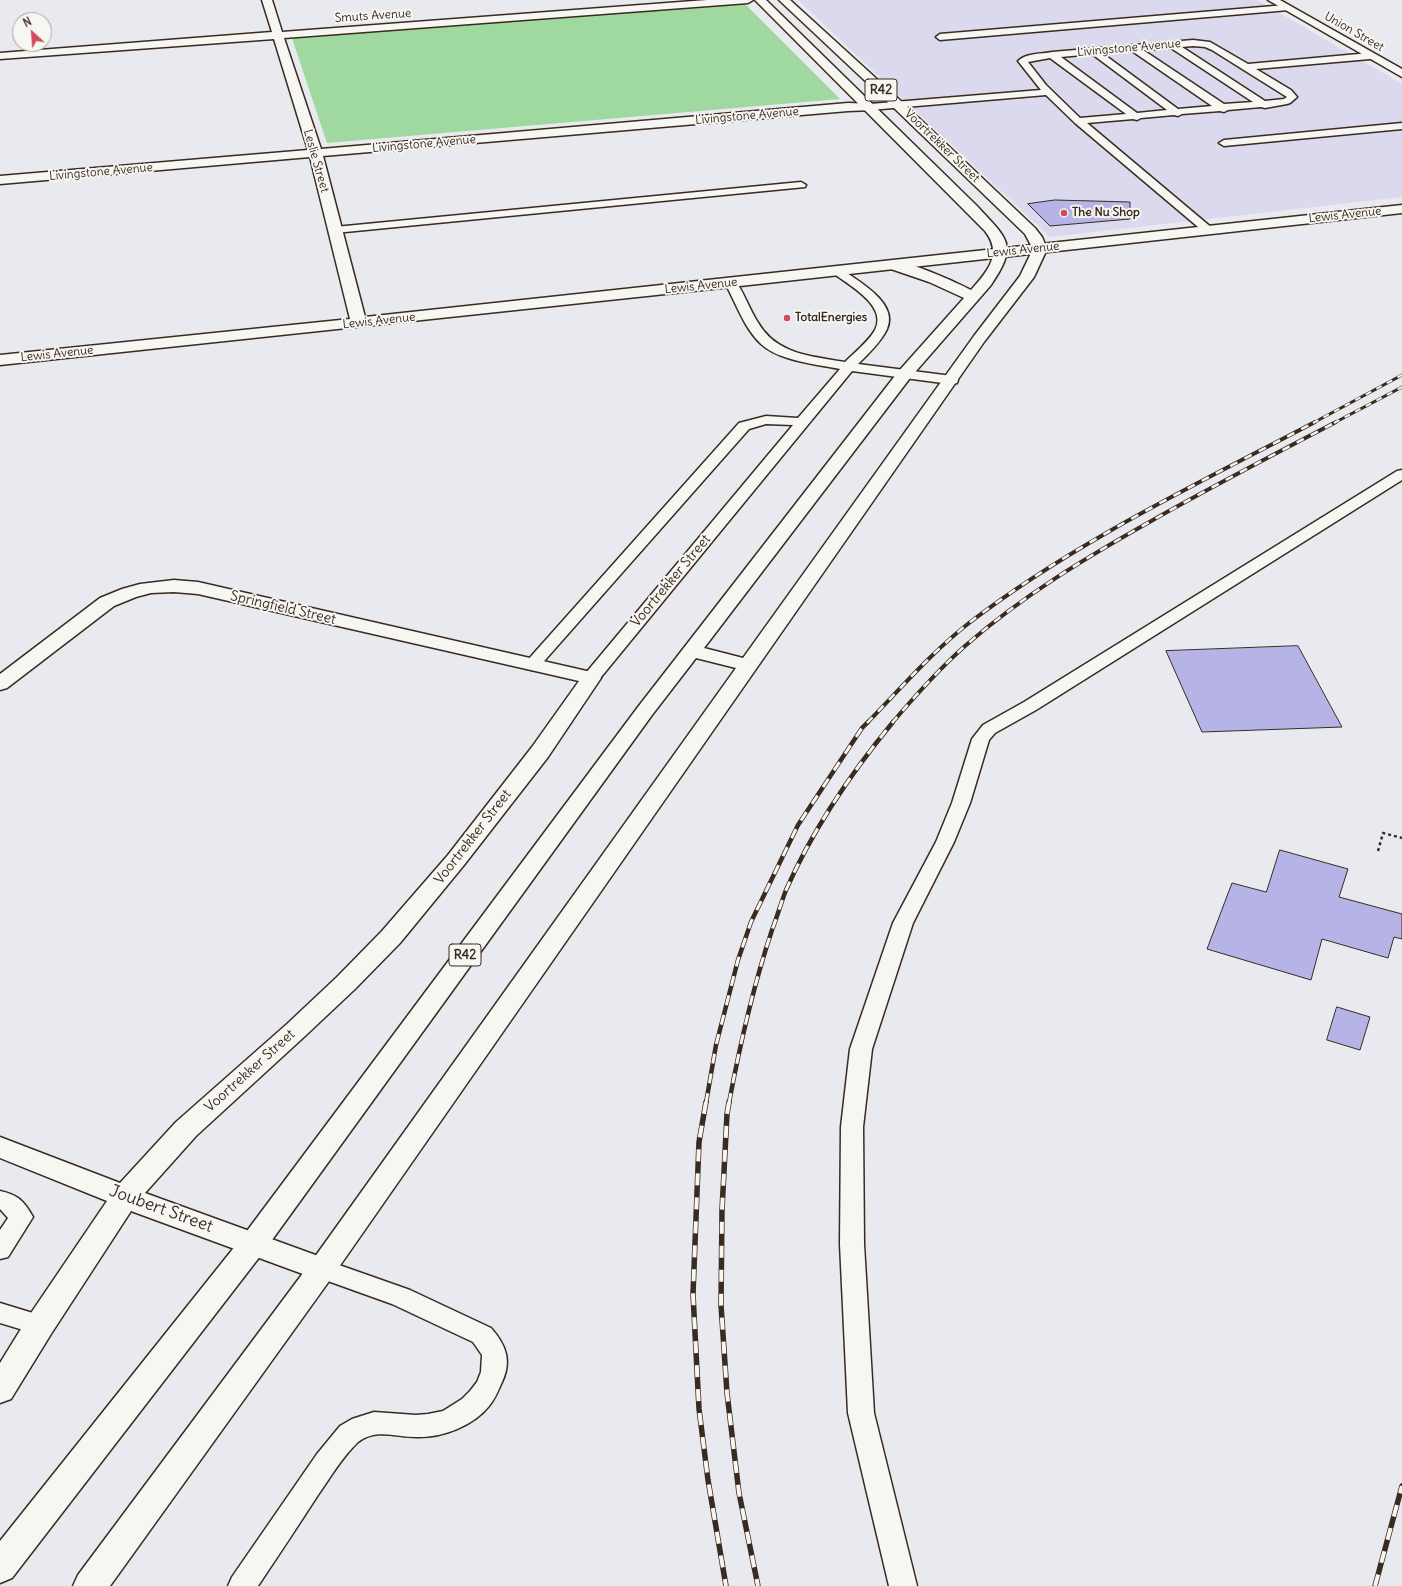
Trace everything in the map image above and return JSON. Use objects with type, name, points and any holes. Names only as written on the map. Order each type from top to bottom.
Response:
[{"type":"street","name":"Leslie Street","points":[[268,0],[316,154],[358,323]]},
{"type":"street","name":"Smuts Avenue","points":[[0,56],[748,0]]},
{"type":"street","name":"Voortrekker Street","points":[[760,0],[972,209],[998,239],[1002,253]]},
{"type":"street","name":"Voortrekker Street","points":[[784,0],[896,102],[1025,226],[1035,237],[1040,248]]},
{"type":"street","name":"Union Street","points":[[1272,0],[1402,74]]},
{"type":"street","name":"Livingstone Avenue","points":[[0,180],[316,154],[867,105]]},
{"type":"street","name":"Lewis Avenue","points":[[0,360],[837,272],[1040,248],[1402,209]]},
{"type":"street","points":[[90,1586],[322,1269],[748,665],[952,380],[979,339],[1027,277],[1040,248]]},
{"type":"street","name":"R42","points":[[0,1567],[254,1243],[645,711],[904,375],[973,297],[993,272],[1002,253]]},
{"type":"street","points":[[893,265],[924,274],[949,284],[973,297]]},
{"type":"street","name":"Springfield Street","points":[[0,684],[107,602],[122,594],[139,589],[170,586],[198,588],[591,678]]},
{"type":"street","points":[[691,651],[748,665]]},
{"type":"street","name":"Voortrekker Street","points":[[0,1390],[40,1325],[125,1197],[186,1128],[302,1025],[391,937],[470,842],[540,752],[591,678]]},
{"type":"street","name":"Joubert Street","points":[[0,1148],[125,1197],[322,1269]]},
{"type":"lane","points":[[940,37],[1286,8]]},
{"type":"lane","name":"Livingstone Avenue","points":[[1046,90],[1023,61],[1029,58],[1052,55],[1193,43],[1207,44],[1247,66],[1288,92],[1292,97],[1287,101],[1264,105],[1078,121]]},
{"type":"lane","points":[[1173,45],[1264,105]]},
{"type":"lane","points":[[1134,48],[1224,109]]},
{"type":"lane","points":[[1093,51],[1178,113]]},
{"type":"lane","points":[[1052,55],[1137,117]]},
{"type":"lane","points":[[1247,66],[1370,56]]},
{"type":"lane","points":[[1260,75],[1383,63]]},
{"type":"lane","name":"Livingstone Avenue","points":[[867,105],[1046,90]]},
{"type":"lane","points":[[1046,90],[1078,121],[1208,230]]},
{"type":"lane","points":[[1224,143],[1402,126]]},
{"type":"lane","points":[[335,230],[801,185]]},
{"type":"lane","name":"Voortrekker Street","points":[[591,678],[881,329],[884,321],[884,314],[880,306],[871,297],[837,272]]},
{"type":"lane","points":[[731,283],[757,331],[764,341],[773,348],[787,354],[848,367],[952,380]]},
{"type":"lane","points":[[532,665],[744,426],[753,422],[771,418],[802,423]]},
{"type":"lane","points":[[903,1586],[861,1413],[852,1244],[852,1127],[863,1041],[903,923],[945,842],[961,803],[981,739],[989,729],[1030,706],[1402,474]]},
{"type":"lane","points":[[0,1200],[8,1202],[20,1218],[0,1250]]},
{"type":"lane","points":[[242,1586],[326,1462],[352,1430],[369,1424],[419,1426],[444,1423],[469,1410],[488,1388],[494,1371],[496,1355],[491,1345],[482,1335],[401,1298],[322,1269]]},
{"type":"lane","points":[[0,1313],[40,1325]]},
{"type":"path","points":[[1378,851],[1383,834],[1402,838]]},
{"type":"shaded area","points":[[798,0],[1257,0],[1402,84],[1402,197],[1050,237]]},
{"type":"green space","points":[[745,4],[840,99],[327,143],[292,38]]},
{"type":"building","points":[[1055,200],[1130,202],[1130,219],[1050,226],[1028,204]]},
{"type":"building","points":[[1298,646],[1342,727],[1202,732],[1166,651]]},
{"type":"building","points":[[1280,850],[1348,869],[1339,897],[1402,914],[1402,939],[1394,937],[1388,958],[1322,939],[1311,980],[1207,949],[1232,883],[1266,892]]},
{"type":"building","points":[[1337,1007],[1370,1017],[1360,1050],[1327,1040]]},
{"type":"railway","points":[[1313,423],[1402,375]]},
{"type":"railway","points":[[1334,423],[1402,387]]},
{"type":"railway","points":[[867,723],[916,671],[955,634],[1009,594],[1051,566],[1138,515],[1315,422]]},
{"type":"railway","points":[[892,723],[927,683],[955,655],[1009,610],[1032,594],[1104,548],[1153,520],[1221,482],[1336,422]]},
{"type":"railway","points":[[729,1103],[742,1037],[753,994],[765,951],[786,890],[808,845],[834,802],[862,761],[893,722]]},
{"type":"railway","points":[[706,1103],[716,1045],[738,960],[751,922],[798,825],[862,728],[867,723]]},
{"type":"railway","points":[[706,1102],[699,1142],[693,1294],[699,1409],[708,1480],[726,1586]]},
{"type":"railway","points":[[729,1102],[727,1114],[722,1210],[721,1305],[727,1393],[739,1493],[758,1586]]},
{"type":"railway","points":[[1375,1586],[1402,1486]]},
{"type":"place","name":"The Nu Shop","points":[[1064,213]]},
{"type":"place","name":"TotalEnergies","points":[[787,318]]}]
